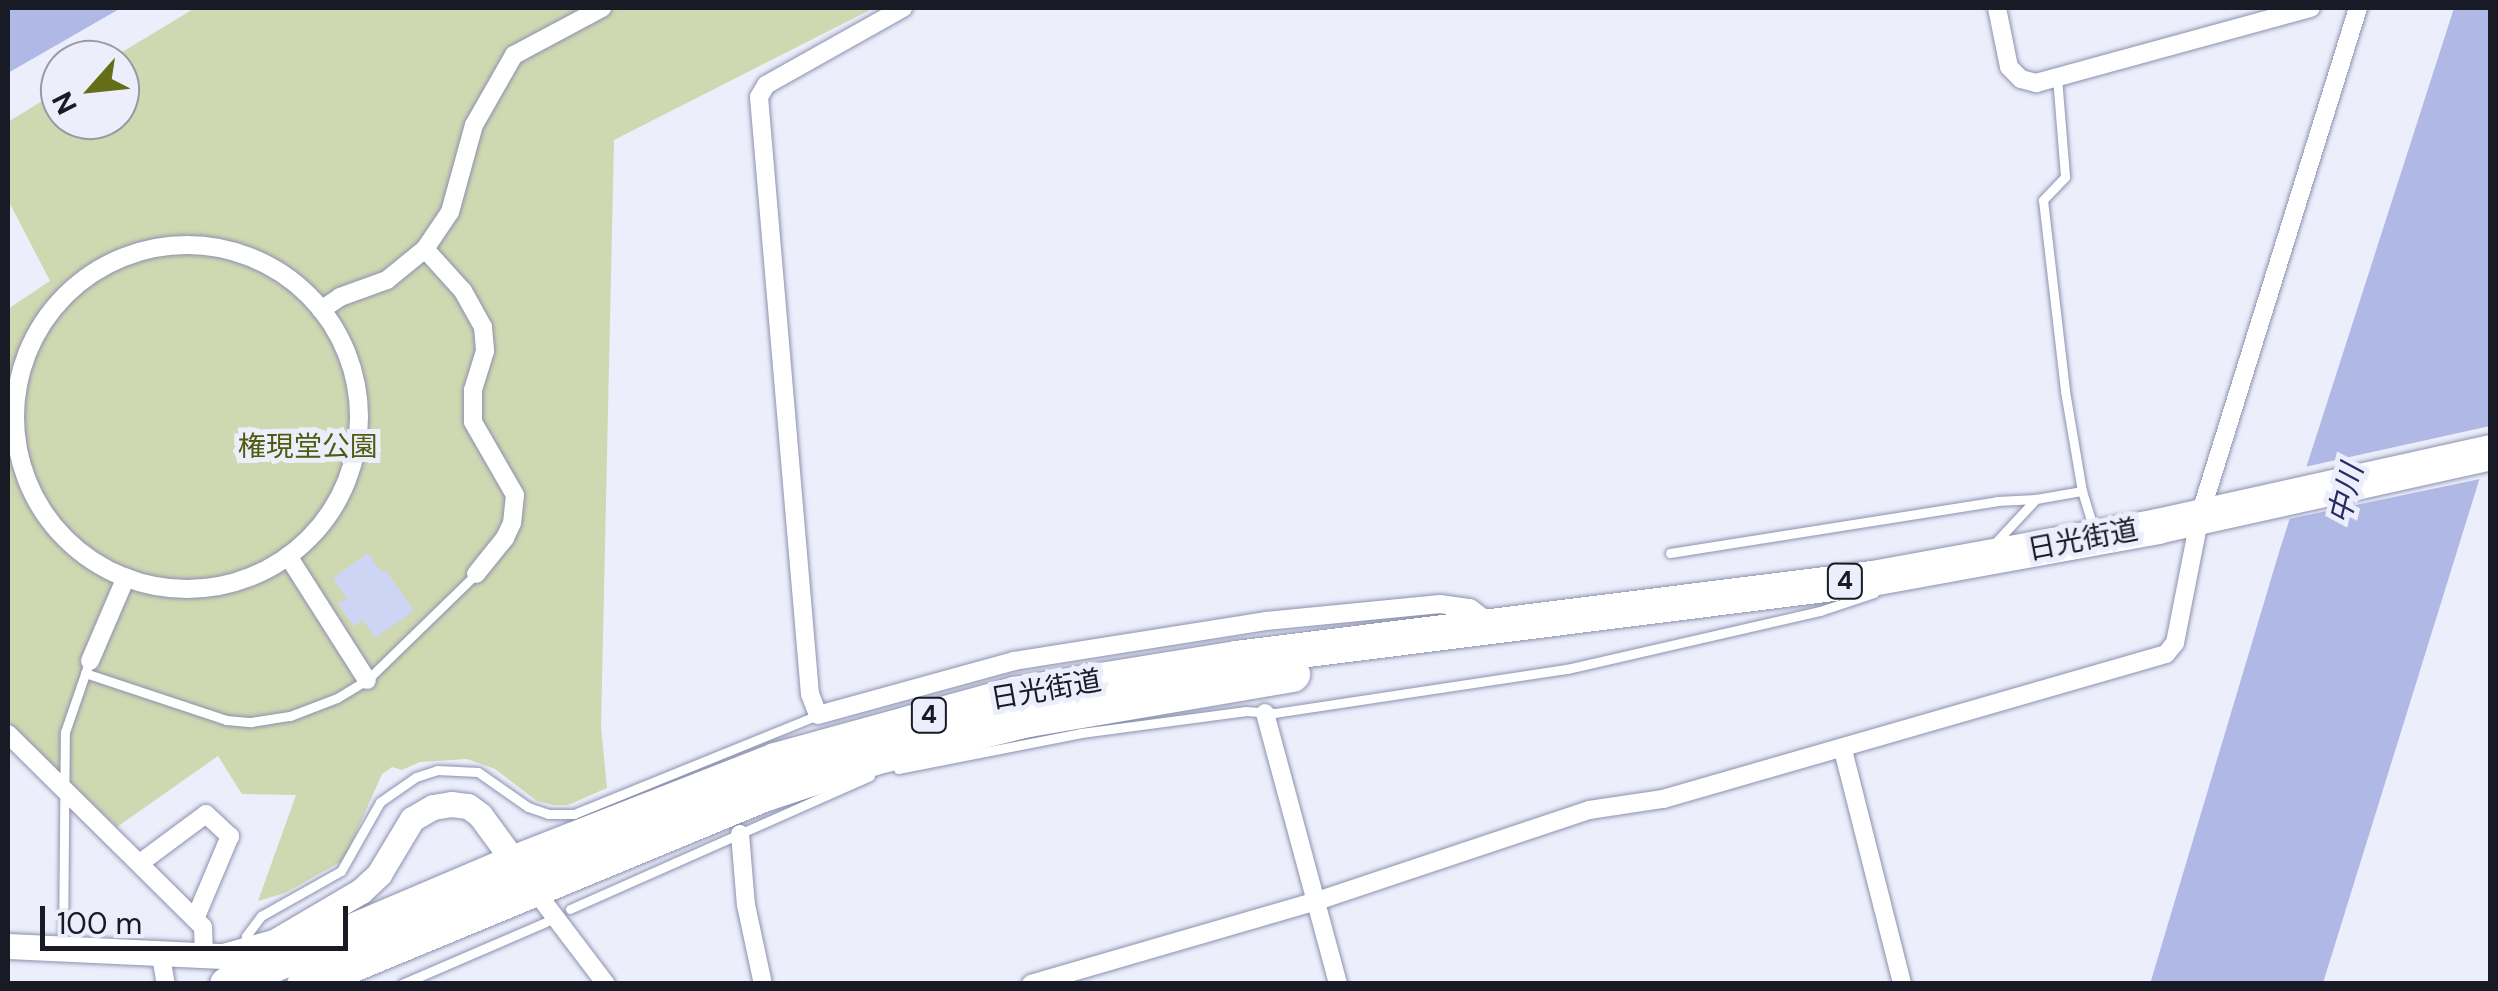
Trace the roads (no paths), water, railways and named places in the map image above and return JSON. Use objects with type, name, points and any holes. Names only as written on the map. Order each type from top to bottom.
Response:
[{"type":"highway","name":"日光街道","points":[[227,984],[524,874],[763,794],[884,764],[1028,720],[1493,633],[1979,560],[2490,452]]},
{"type":"highway","name":"日光街道","points":[[304,984],[524,874],[775,760],[968,704],[1236,658],[1493,633]]},
{"type":"street","points":[[321,310],[340,296],[387,280],[425,250],[450,212],[474,126],[514,56],[602,8]]},
{"type":"street","points":[[903,8],[766,84],[759,97],[810,694],[818,715],[1014,661],[1266,621],[1440,604],[1470,608],[1493,633]]},
{"type":"street","points":[[1997,8],[2010,68],[2021,80],[2036,83],[2311,8]]},
{"type":"street","points":[[1031,984],[1317,901],[1589,810],[1663,799],[2166,654],[2174,643],[2216,512],[2358,8]]},
{"type":"street","points":[[196,245],[256,259],[292,280],[321,310],[351,364],[358,402],[358,438],[350,472],[335,505],[314,533],[288,556],[241,580],[206,588],[171,588],[126,577],[89,557],[62,534],[32,490],[19,450],[16,409],[22,368],[50,312],[80,282],[114,260],[154,248],[196,245]]},
{"type":"street","points":[[425,250],[463,292],[483,327],[485,352],[473,390],[473,422],[514,495],[512,524],[506,538],[476,574]]},
{"type":"street","points":[[288,556],[367,680]]},
{"type":"street","points":[[87,667],[126,577]]},
{"type":"street","points":[[1265,713],[1338,984]]},
{"type":"street","points":[[8,734],[195,919],[206,937],[204,953]]},
{"type":"street","points":[[1843,750],[1902,984]]},
{"type":"street","points":[[8,946],[223,956],[274,942],[361,892],[379,874],[412,818],[433,807],[468,806],[480,815],[606,984]]},
{"type":"street","points":[[140,863],[206,814],[230,836],[195,919]]},
{"type":"street","points":[[740,834],[746,904],[763,984]]},
{"type":"street","points":[[160,951],[166,984]]},
{"type":"lane","points":[[2058,77],[2065,177],[2044,200],[2065,391],[2082,491],[2096,538]]},
{"type":"lane","points":[[1670,553],[2082,491]]},
{"type":"lane","points":[[1979,560],[2036,499]]},
{"type":"lane","points":[[64,948],[62,785],[68,713],[87,667],[194,710],[252,722],[314,708],[367,680],[476,574]]},
{"type":"lane","points":[[570,909],[876,774],[884,764],[1081,733],[1245,711],[1265,713],[1566,670],[1856,601],[1874,593],[1872,578]]},
{"type":"lane","points":[[244,950],[246,936],[261,916],[341,871],[380,802],[416,776],[437,770],[478,772],[528,807],[548,814],[574,814],[818,715]]},
{"type":"lane","points":[[402,984],[546,922]]},
{"type":"water","points":[[8,8],[121,8],[65,40],[40,40],[40,55],[8,73]]},
{"type":"water","name":"中川","points":[[2454,8],[2490,8],[2490,445],[2323,983],[2150,984],[2280,549]]},
{"type":"park label","name":"権現堂公園","points":[[308,447]]}]
